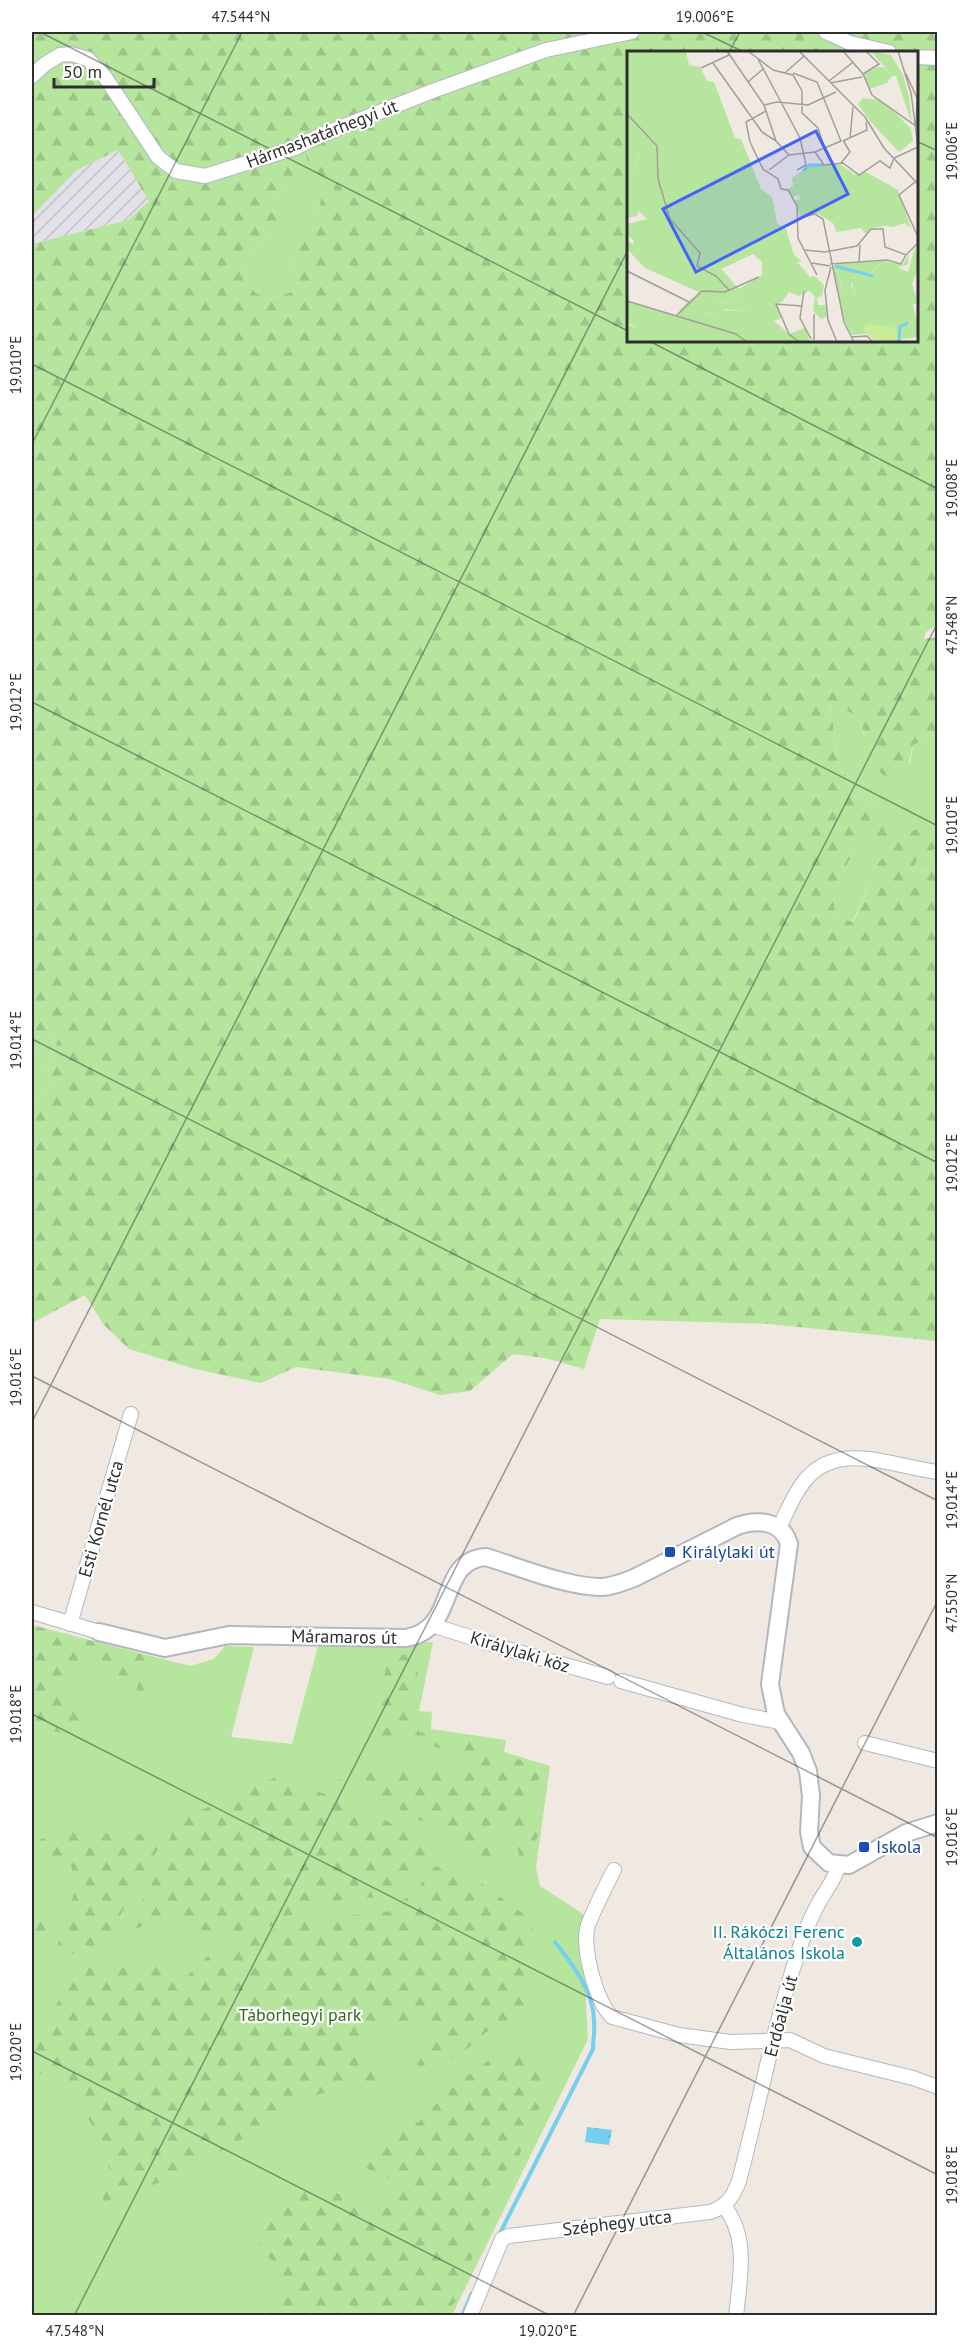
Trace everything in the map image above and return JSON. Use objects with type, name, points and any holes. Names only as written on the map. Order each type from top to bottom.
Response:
[{"type":"street","name":"Hármashatárhegyi út","points":[[32,76],[45,64],[60,55],[71,54],[88,59],[105,77],[158,157],[176,171],[205,176],[295,148],[319,136],[430,92],[546,50],[632,32]]},
{"type":"street","points":[[826,32],[850,43],[885,51]]},
{"type":"street","points":[[918,57],[938,58]]},
{"type":"street","name":"Esti Kornél utca","points":[[70,1624],[131,1414]]},
{"type":"street","points":[[779,1528],[804,1481],[825,1464],[855,1458],[938,1472]]},
{"type":"street","points":[[432,1625],[457,1571],[476,1558],[486,1557],[570,1582],[603,1587],[634,1578],[737,1526],[766,1522],[787,1535],[789,1544],[770,1667],[771,1700],[780,1722],[801,1754],[808,1771],[811,1796],[809,1832],[812,1846],[829,1863],[838,1866],[856,1862],[906,1833],[938,1823]]},
{"type":"street","name":"Máramaros út","points":[[32,1612],[165,1648],[229,1635],[406,1638],[420,1634],[432,1625]]},
{"type":"street","name":"Királylaki köz","points":[[432,1625],[504,1648],[743,1715],[780,1722]]},
{"type":"street","points":[[865,1743],[938,1761]]},
{"type":"street","name":"Erdőalja út","points":[[724,2206],[736,2192],[773,2040],[806,1929],[836,1876],[838,1866]]},
{"type":"street","points":[[614,1870],[588,1927],[586,1943],[595,1983],[605,2010],[612,2017],[679,2035],[732,2042],[790,2040],[824,2056],[913,2078],[938,2087]]},
{"type":"street","points":[[724,2206],[733,2217],[742,2256],[736,2316]]},
{"type":"street","name":"Széphegy utca","points":[[470,2316],[502,2239],[509,2236],[710,2212],[724,2206]]},
{"type":"shaded area","points":[[118,150],[149,201],[128,220],[32,244],[32,216],[77,170]]},
{"type":"green space","points":[[32,32],[937,32],[938,624],[926,632],[924,639],[937,637],[937,734],[913,745],[905,777],[892,785],[872,763],[860,718],[830,701],[838,764],[861,799],[885,810],[895,827],[894,839],[884,850],[867,841],[852,854],[834,891],[835,917],[853,922],[870,884],[875,866],[903,837],[927,822],[937,829],[937,848],[917,859],[913,871],[937,870],[937,1341],[769,1324],[600,1319],[584,1369],[545,1358],[513,1354],[470,1391],[440,1395],[390,1379],[296,1367],[261,1383],[195,1369],[129,1349],[104,1325],[85,1295],[32,1323],[32,1107],[51,1087],[46,1067],[59,1038],[53,1030],[43,1047],[32,1058],[32,244],[128,220],[149,201],[118,150],[77,170],[32,216]],"holes":[[[305,147],[307,160],[317,174],[337,175],[333,191],[323,194],[309,235],[292,258],[299,280],[292,292],[269,299],[255,293],[243,271],[254,247],[275,229],[286,209],[275,198],[290,184],[299,180],[296,167],[281,158]]]},
{"type":"green space","points":[[305,147],[337,175],[333,191],[319,205],[316,223],[308,240],[292,258],[299,280],[292,292],[269,299],[255,294],[243,271],[254,247],[275,229],[275,198],[290,184],[280,158]]},
{"type":"green space","points":[[830,700],[860,718],[864,735],[910,763],[913,745],[937,734],[937,829],[927,822],[903,837],[875,866],[870,884],[852,922],[835,917],[834,891],[852,854],[867,841],[885,810],[861,799],[838,764]]},
{"type":"green space","points":[[937,848],[937,870],[913,871],[917,859]]},
{"type":"green space","points":[[53,1030],[59,1038],[46,1067],[51,1087],[32,1107],[32,1058],[43,1047]]},
{"type":"green space","name":"Táborhegyi park","points":[[32,1625],[190,1666],[214,1659],[225,1646],[254,1647],[231,1737],[292,1744],[318,1646],[433,1642],[419,1711],[432,1712],[431,1729],[506,1740],[504,1752],[550,1766],[536,1867],[540,1886],[586,1916],[583,1948],[588,2039],[452,2315],[32,2315]]},
{"type":"green space","points":[[32,1625],[151,1657],[148,1686],[139,1711],[131,1709],[139,1681],[70,1662],[61,1692],[85,1706],[74,1734],[32,1729]]},
{"type":"green space","points":[[419,1653],[415,1713],[419,1732],[492,1743],[496,1749],[543,1770],[530,1797],[525,1816],[538,1834],[531,1855],[519,1856],[516,1837],[493,1827],[484,1839],[499,1864],[495,1871],[459,1844],[419,1820],[377,1798],[336,1781],[384,1768],[414,1765],[457,1774],[469,1755],[402,1739],[372,1742],[388,1657]]},
{"type":"green space","points":[[274,1778],[329,1795],[374,1813],[435,1851],[422,1864],[402,1895],[342,1900],[301,1909],[276,1925],[222,1935],[162,1920],[125,1932],[104,1943],[67,1956],[58,1944],[76,1887],[71,1866],[38,1855],[40,1839],[76,1832],[166,1835],[117,1921],[130,1920],[159,1871],[176,1821]]},
{"type":"green space","points":[[435,1866],[473,1877],[529,1918],[534,1939],[521,1951],[532,2013],[515,2025],[486,2032],[459,2056],[412,2074],[422,2056],[426,2018],[410,2027],[381,2024],[363,2027],[359,2049],[386,2080],[301,2098],[260,2129],[172,2178],[102,2203],[110,2171],[100,2140],[67,2078],[32,2073],[32,2035],[49,2020],[71,1976],[94,1966],[148,1963],[187,1976],[216,1948],[241,1942],[298,1921],[392,1911],[420,1885]]},
{"type":"green space","points":[[44,1909],[52,1930],[45,1944],[32,1942],[32,1914]]},
{"type":"green space","points":[[529,2048],[543,2077],[540,2106],[515,2166],[495,2198],[456,2301],[444,2315],[261,2315],[275,2295],[283,2271],[258,2248],[264,2210],[304,2183],[376,2205],[396,2183],[360,2165],[381,2134],[419,2122],[457,2083],[497,2055]]},
{"type":"water","points":[[587,2127],[612,2130],[609,2145],[585,2142]]},
{"type":"waterway","points":[[499,2235],[593,2049],[594,2024],[590,1999],[581,1978],[555,1942]]},
{"type":"waterway","points":[[462,2316],[472,2293]]},
{"type":"place","name":"Királylaki út","points":[[670,1552]]},
{"type":"place","name":"Iskola","points":[[864,1847]]},
{"type":"place","name":"II. Rákóczi Ferenc Általános Iskola","points":[[857,1942]]}]
